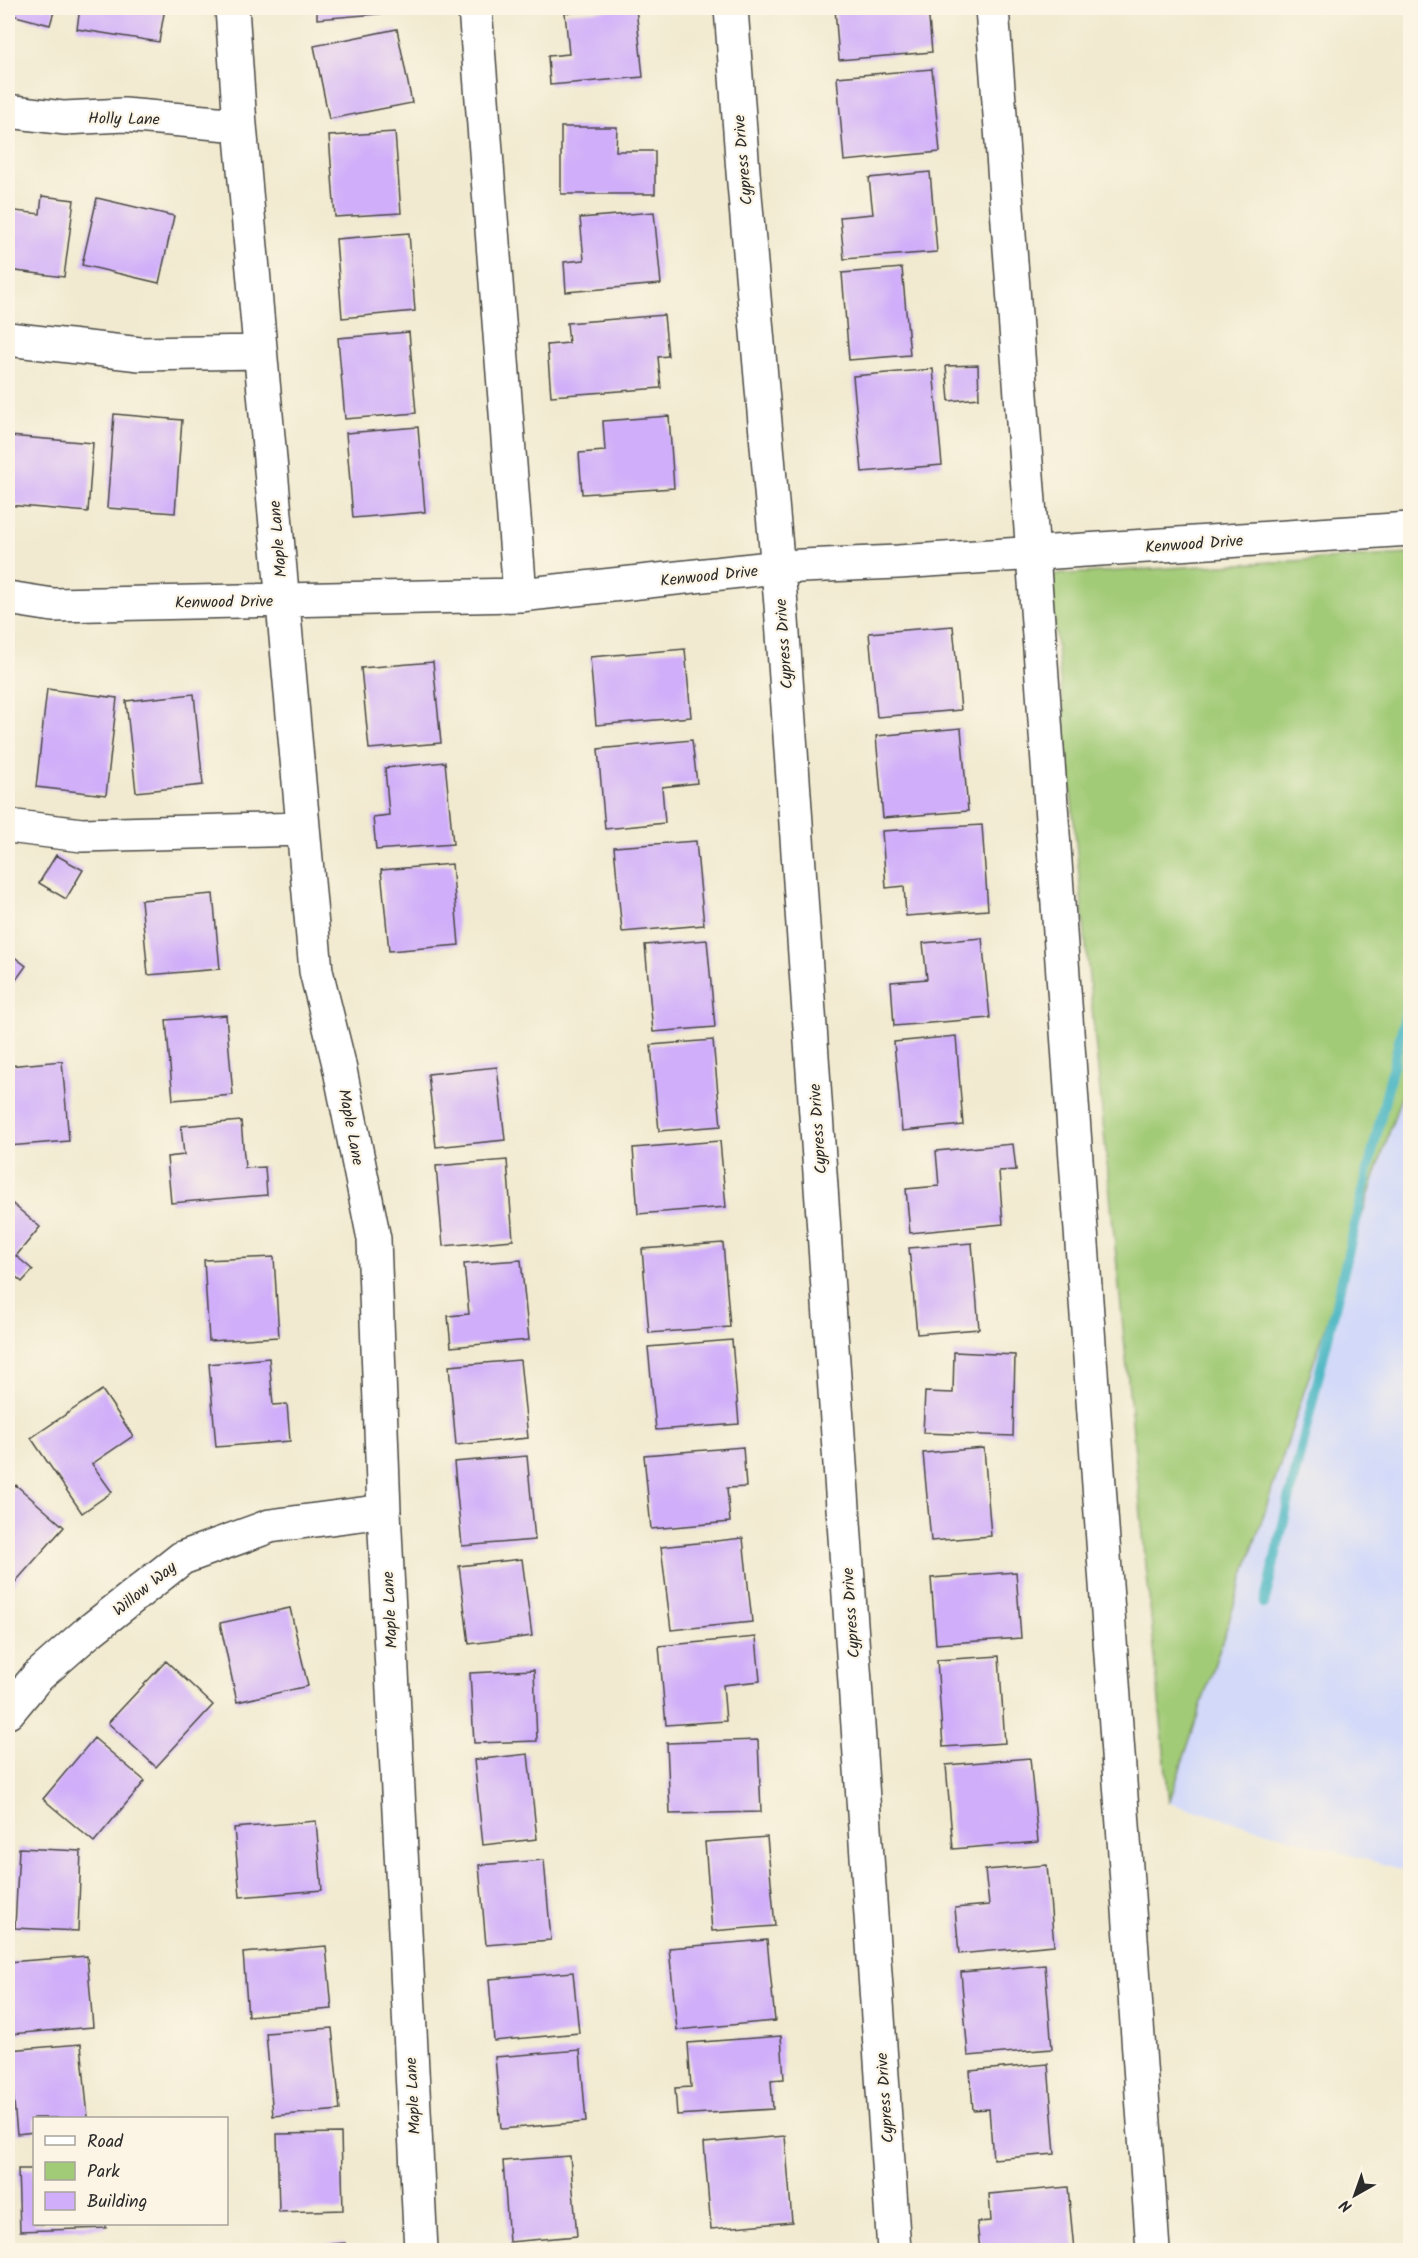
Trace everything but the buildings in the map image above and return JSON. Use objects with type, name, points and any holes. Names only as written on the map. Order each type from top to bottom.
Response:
[{"type":"street","name":"Maple Lane","points":[[232,8],[240,125],[316,971],[339,1060],[374,1239],[384,1511],[421,2250]]},
{"type":"street","points":[[475,8],[520,596]]},
{"type":"street","name":"Cypress Drive","points":[[731,8],[778,567],[894,2250]]},
{"type":"street","points":[[992,8],[1153,2250]]},
{"type":"street","name":"Holly Lane","points":[[8,111],[64,118],[124,115],[240,125]]},
{"type":"street","points":[[8,339],[140,354],[260,352]]},
{"type":"street","name":"Kenwood Drive","points":[[8,598],[53,605],[520,596],[778,567],[1033,554],[1403,530]]},
{"type":"street","points":[[8,826],[82,835],[303,829]]},
{"type":"street","name":"Willow Way","points":[[8,1712],[37,1677],[87,1633],[182,1558],[270,1526],[384,1511]]},
{"type":"shaded area","points":[[1410,1069],[1410,1872],[1169,1803]]},
{"type":"green space","points":[[1410,554],[1410,1069],[1169,1803],[1050,575]]},
{"type":"waterway","points":[[1264,1604],[1410,995]]}]
